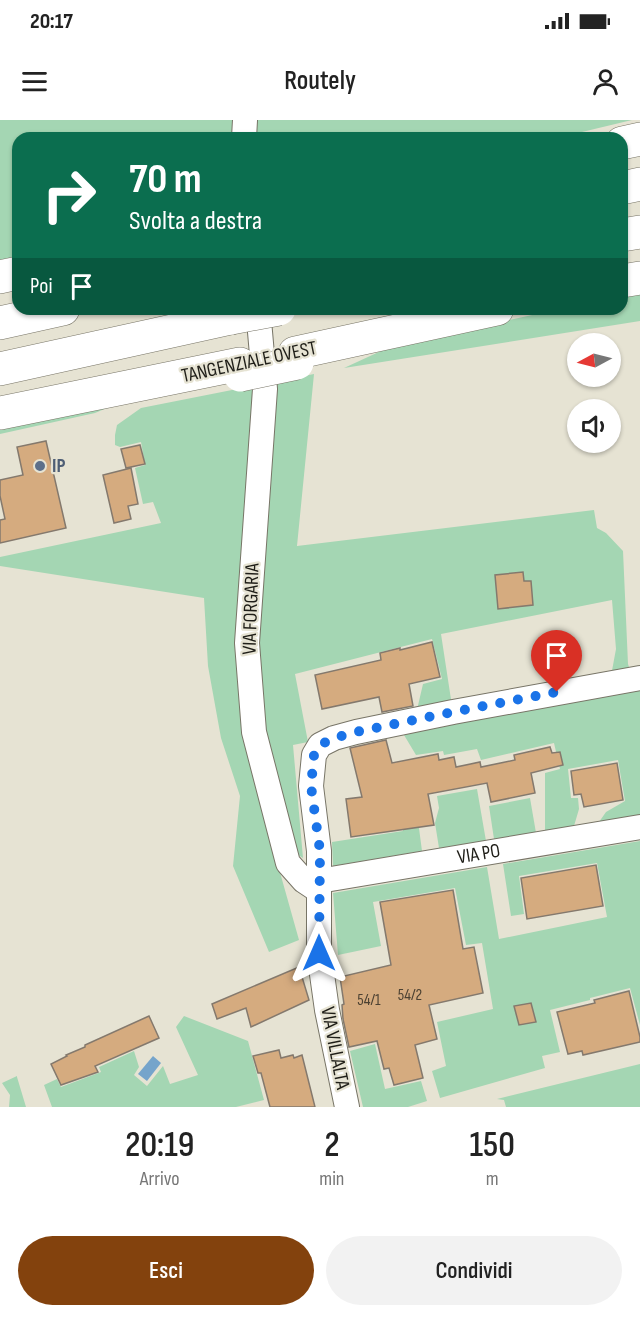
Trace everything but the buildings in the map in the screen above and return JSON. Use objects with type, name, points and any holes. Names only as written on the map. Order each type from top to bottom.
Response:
[{"type":"highway","points":[[0,323],[36,315]]},
{"type":"highway","points":[[0,369],[241,315]]},
{"type":"highway","name":"TANGENZIALE OVEST","points":[[0,413],[240,370],[296,358],[372,336],[469,315]]},
{"type":"highway","points":[[139,400],[150,394],[240,370]]},
{"type":"street","name":"VIA FORGARIA","points":[[245,315],[265,388],[247,643],[254,732],[288,864],[304,881],[319,886]]},
{"type":"street","points":[[319,886],[320,851],[311,786],[314,755],[320,745],[356,732],[630,680]]},
{"type":"street","name":"VIA PO","points":[[319,886],[640,827]]},
{"type":"street","name":"VIA VILLALTA","points":[[319,886],[319,953],[327,1010],[348,1107]]},
{"type":"green space","points":[[0,120],[632,120],[582,132],[12,132],[12,257],[0,260]]},
{"type":"green space","points":[[640,291],[640,321],[344,368],[394,345],[532,315],[628,315],[628,294]]},
{"type":"green space","points":[[314,374],[297,546],[594,510],[597,528],[606,533],[623,551],[630,670],[611,676],[616,649],[612,600],[441,634],[452,706],[416,714],[423,684],[442,679],[432,639],[295,674],[308,742],[293,745],[303,858],[295,853],[264,732],[256,644],[274,382]]},
{"type":"green space","points":[[257,385],[248,528],[265,819],[299,940],[269,952],[233,866],[240,796],[221,738],[208,666],[204,598],[0,566],[0,557],[161,523],[153,502],[143,504],[135,468],[145,465],[141,442],[120,447],[115,445],[117,425],[141,408]]},
{"type":"green space","points":[[114,405],[95,413],[0,434],[0,424]]},
{"type":"green space","points":[[640,688],[640,816],[599,822],[606,812],[625,801],[618,760],[568,769],[571,798],[578,798],[579,809],[574,826],[545,831],[545,773],[560,769],[554,743],[481,760],[477,749],[444,755],[443,751],[416,755],[401,730]]},
{"type":"green space","points":[[477,789],[486,841],[439,848],[435,823],[439,808],[437,796]]},
{"type":"green space","points":[[530,798],[536,833],[494,839],[489,806]]},
{"type":"green space","points":[[400,807],[417,813],[422,851],[333,866],[332,842],[403,831]]},
{"type":"green space","points":[[640,841],[640,1025],[630,988],[550,1010],[560,1052],[542,1056],[545,1068],[440,1098],[432,1071],[446,1066],[437,1022],[493,1009],[482,943],[466,945],[455,888],[373,902],[381,946],[338,955],[333,893],[487,867],[499,939],[607,917],[597,863],[519,876],[524,914],[511,916],[503,864]]},
{"type":"green space","points":[[184,1016],[248,1041],[264,1100],[236,1107],[52,1107],[44,1085],[57,1079],[61,1087],[101,1072],[99,1067],[134,1051],[139,1067],[134,1075],[147,1086],[163,1066],[170,1084],[198,1075],[176,1027]]},
{"type":"green space","points":[[375,1044],[385,1089],[421,1081],[427,1101],[408,1107],[363,1107],[350,1051]]},
{"type":"green space","points":[[640,1064],[640,1107],[506,1107],[504,1100],[497,1099]]},
{"type":"green space","points":[[17,1076],[26,1107],[9,1107],[10,1095],[2,1083]]},
{"type":"water","points":[[153,1056],[161,1063],[147,1081],[138,1074]]},
{"type":"place","name":"IP","points":[[40,466]]},
{"type":"route","points":[[319,953],[320,851],[311,786],[311,769],[314,755],[320,745],[334,738],[356,732],[557,692]]}]
